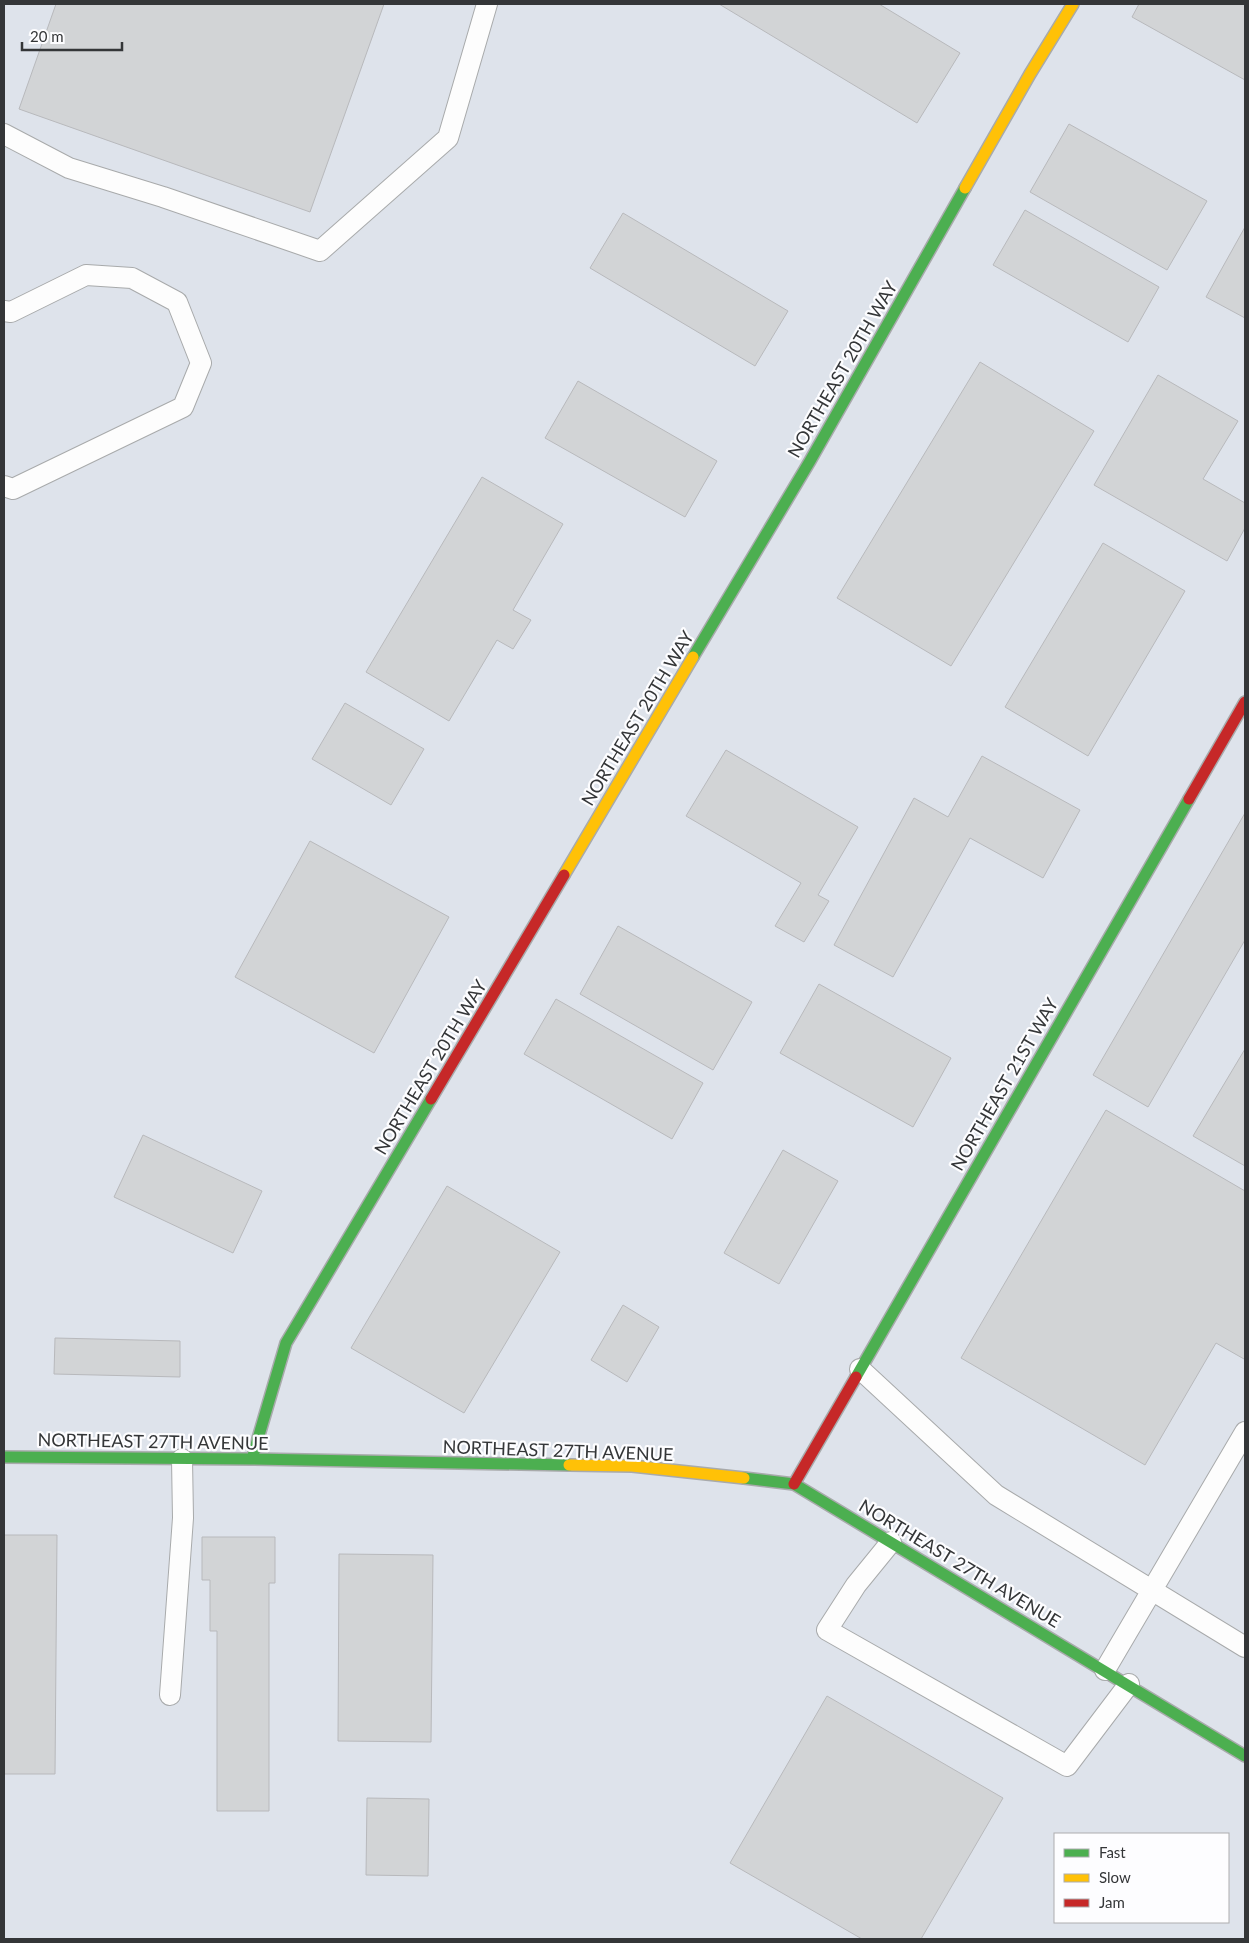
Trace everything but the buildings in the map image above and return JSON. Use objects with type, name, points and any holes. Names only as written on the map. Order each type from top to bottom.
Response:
[{"type":"street","name":"NORTHEAST 20TH WAY","points":[[252,1459],[286,1343],[810,462],[1030,74],[1073,4]]},
{"type":"street","name":"NORTHEAST 21ST WAY","points":[[794,1484],[1245,702]]},
{"type":"street","name":"NORTHEAST 27TH AVENUE","points":[[4,1457],[252,1459],[632,1466],[794,1484],[1245,1756]]},
{"type":"lane","points":[[4,134],[70,168],[163,197],[320,251],[448,138],[487,4]]},
{"type":"lane","points":[[4,311],[11,312],[86,275],[132,278],[176,302],[201,363],[183,407],[13,489],[4,486]]},
{"type":"lane","points":[[860,1369],[996,1495],[1245,1647]]},
{"type":"lane","points":[[1105,1670],[1245,1432]]},
{"type":"lane","points":[[170,1696],[183,1518],[182,1459]]},
{"type":"lane","points":[[891,1542],[856,1585],[827,1630],[1067,1766],[1128,1684]]},
{"type":"shaded area","points":[[4,4],[1245,4],[1245,1939],[4,1939]]},
{"type":"traffic: fast","points":[[693,657],[810,461],[965,188]]},
{"type":"traffic: fast","points":[[856,1377],[1189,799]]},
{"type":"traffic: fast","points":[[252,1459],[286,1343],[431,1099]]},
{"type":"traffic: fast","points":[[4,1457],[252,1459],[569,1465]]},
{"type":"traffic: fast","points":[[744,1478],[794,1484],[1245,1756]]},
{"type":"traffic: slow","points":[[965,188],[1030,74],[1073,4]]},
{"type":"traffic: slow","points":[[564,875],[693,657]]},
{"type":"traffic: slow","points":[[569,1465],[632,1466],[744,1478]]},
{"type":"traffic: jam","points":[[1189,799],[1245,702]]},
{"type":"traffic: jam","points":[[431,1099],[564,875]]},
{"type":"traffic: jam","points":[[794,1484],[856,1377]]}]
